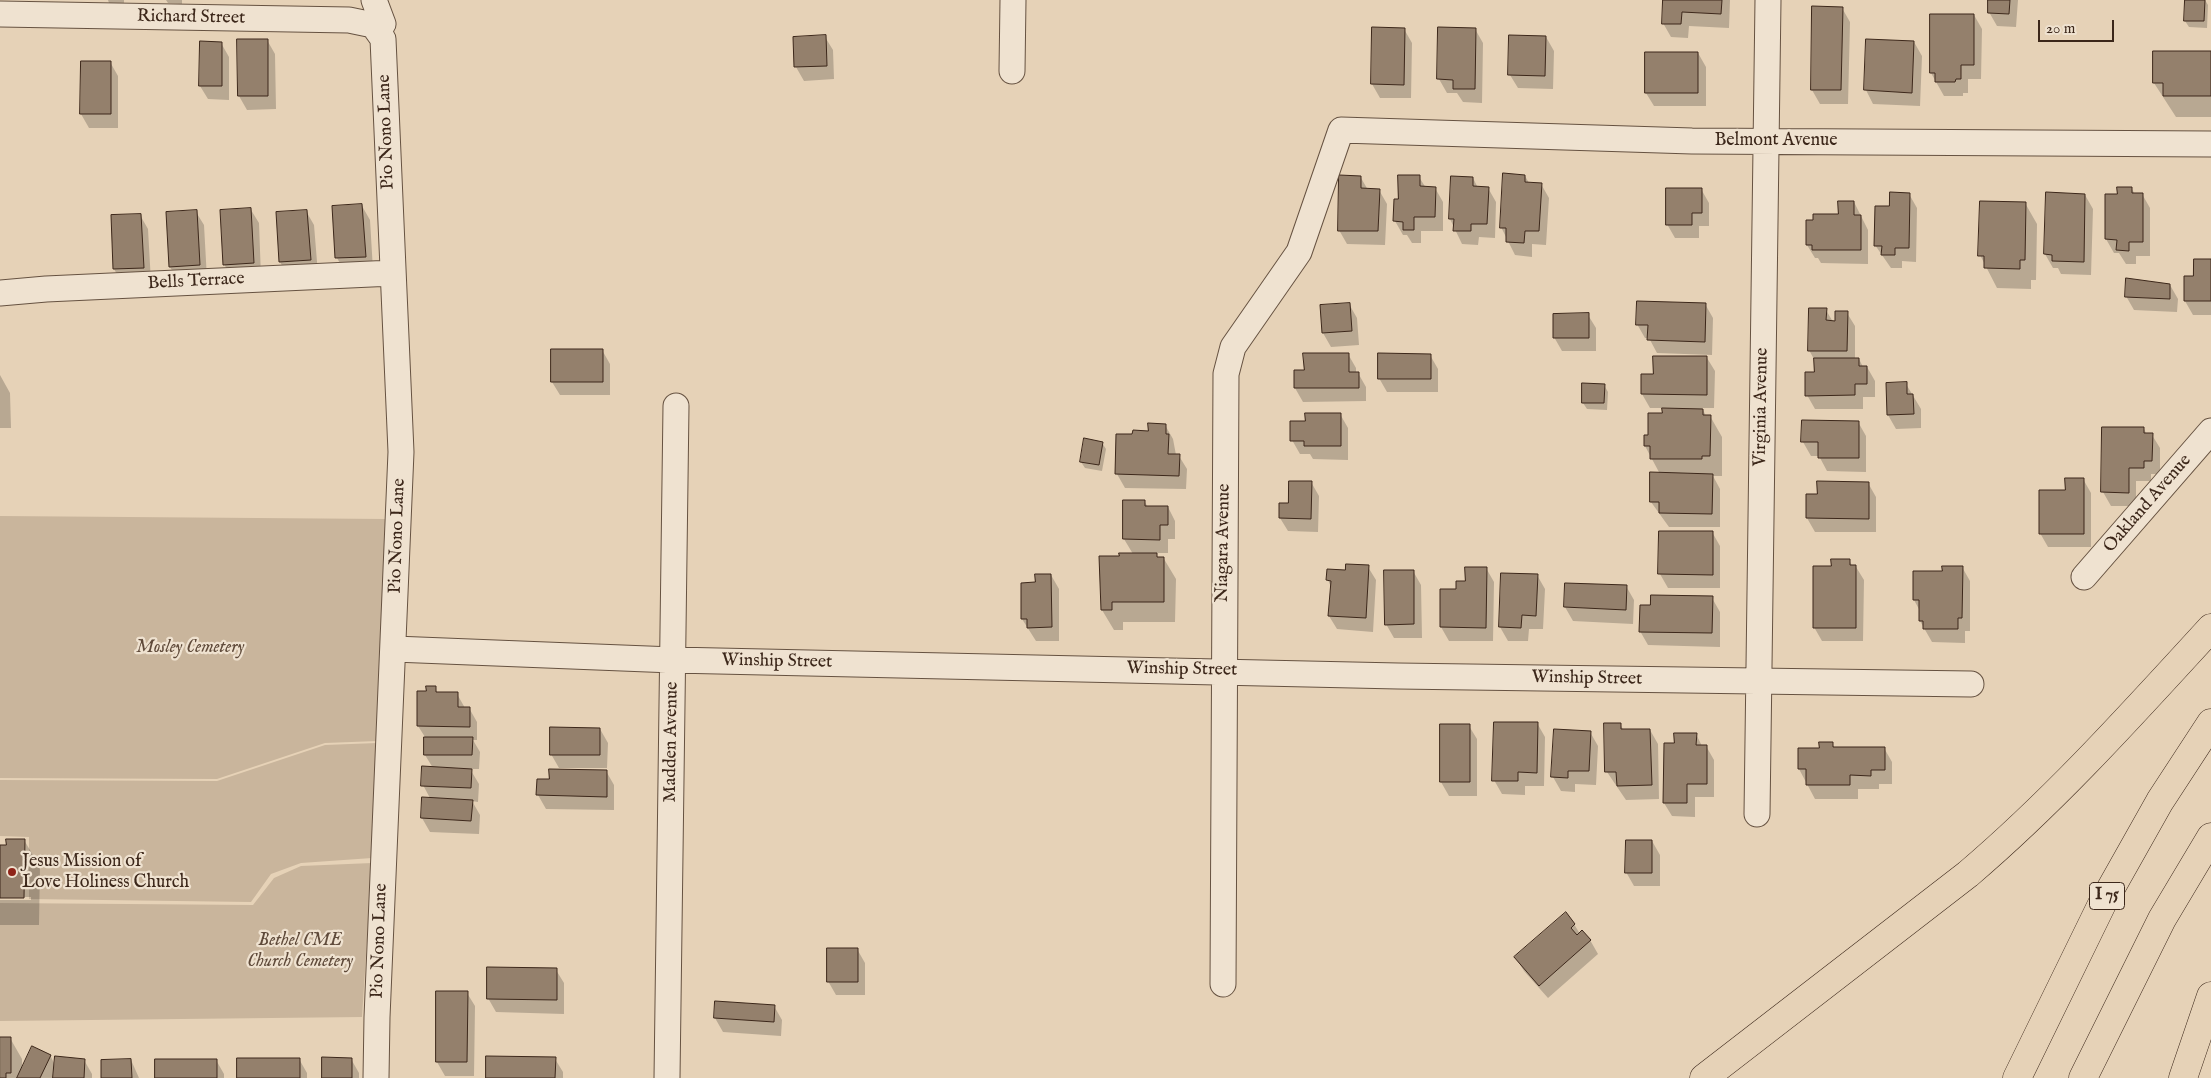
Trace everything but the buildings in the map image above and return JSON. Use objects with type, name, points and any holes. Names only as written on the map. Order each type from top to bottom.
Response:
[{"type":"highway","points":[[1704,1078],[2001,846],[2069,780],[2211,628]]},
{"type":"highway","name":"I 75","points":[[2017,1078],[2102,904],[2160,801],[2211,723]]},
{"type":"highway","points":[[2083,1078],[2162,919],[2211,836]]},
{"type":"highway","points":[[2183,1078],[2211,996]]},
{"type":"street","name":"Pio Nono Lane","points":[[374,0],[383,24],[378,31],[383,39],[401,452],[376,1078]]},
{"type":"street","points":[[1012,71],[1013,0]]},
{"type":"street","name":"Virginia Avenue","points":[[1757,814],[1768,0]]},
{"type":"street","name":"Richard Street","points":[[0,14],[349,20],[374,25],[378,31]]},
{"type":"street","name":"Belmont Avenue","points":[[1341,130],[1692,140],[2211,144]]},
{"type":"street","name":"Niagara Avenue","points":[[1223,984],[1223,671],[1226,374],[1233,347],[1299,252],[1341,130]]},
{"type":"street","name":"Bells Terrace","points":[[0,293],[46,289],[393,273]]},
{"type":"street","name":"Madden Avenue","points":[[667,1078],[676,406]]},
{"type":"street","name":"Oakland Avenue","points":[[2084,577],[2211,431]]},
{"type":"street","name":"Winship Street","points":[[394,650],[673,660],[1758,682],[1971,684]]},
{"type":"green space","name":"Mosley Cemetery","points":[[0,516],[385,519],[378,741],[325,743],[217,779],[0,778]]},
{"type":"green space","points":[[377,743],[372,858],[301,863],[271,874],[251,902],[29,899],[29,837],[0,836],[0,780],[217,781],[325,745]]},
{"type":"green space","name":"Bethel CME Church Cemetery","points":[[372,863],[362,1017],[0,1021],[0,903],[253,905],[274,878],[301,866]]},
{"type":"place","name":"Jesus Mission of Love Holiness Church","points":[[12,872]]}]
